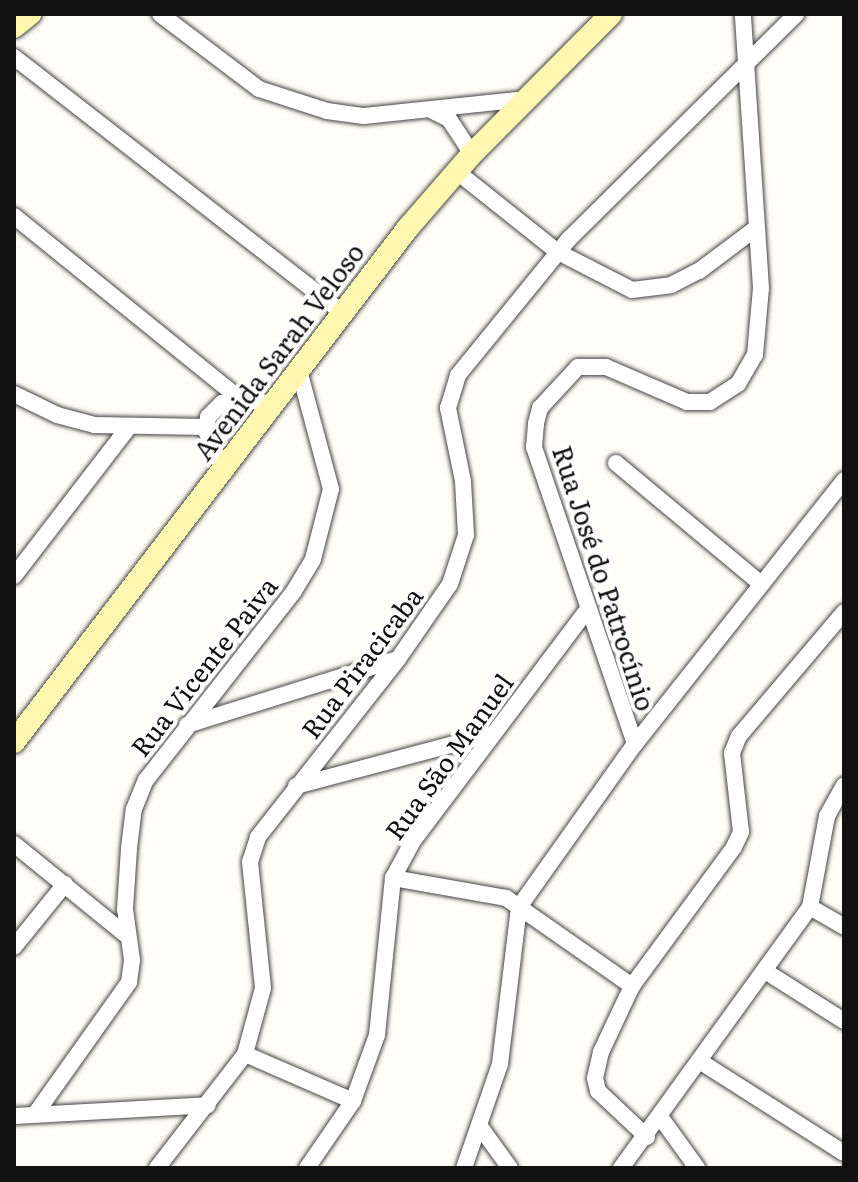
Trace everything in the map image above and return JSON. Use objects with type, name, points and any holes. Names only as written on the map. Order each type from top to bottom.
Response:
[{"type":"main road","points":[[14,27],[30,14]]},
{"type":"main road","name":"Avenida Sarah Veloso","points":[[16,735],[456,171],[611,14]]},
{"type":"street","points":[[160,14],[221,64],[278,98],[364,116],[527,99]]},
{"type":"street","name":"Rua Piracicaba","points":[[157,1168],[245,1054],[263,988],[250,862],[258,837],[398,659],[450,584],[466,535],[463,481],[448,408],[452,389],[558,252],[796,14]]},
{"type":"street","points":[[743,15],[755,28],[782,28]]},
{"type":"street","name":"Rua José do Patrocínio","points":[[635,744],[534,447],[540,408],[578,367],[606,367],[687,402],[710,402],[728,394],[755,355],[761,288],[743,15]]},
{"type":"street","points":[[14,57],[343,313]]},
{"type":"street","points":[[432,111],[449,119],[472,154]]},
{"type":"street","points":[[456,171],[558,252],[615,285],[648,290],[699,271],[756,228]]},
{"type":"street","points":[[14,216],[240,399]]},
{"type":"street","name":"Rua Vicente Paiva","points":[[36,1113],[123,996],[131,971],[126,935],[134,809],[162,754],[294,591],[322,531],[331,489],[299,370]]},
{"type":"street","points":[[14,394],[57,415],[128,428],[207,427]]},
{"type":"street","points":[[223,469],[207,427],[208,417],[222,403],[240,399],[272,404]]},
{"type":"street","points":[[14,576],[128,428]]},
{"type":"street","points":[[616,463],[760,583]]},
{"type":"street","points":[[464,1168],[481,1128],[500,1064],[519,907],[635,744],[844,480]]},
{"type":"street","name":"Rua São Manuel","points":[[307,1168],[353,1101],[377,1035],[393,878],[413,841],[587,610]]},
{"type":"street","points":[[647,1137],[598,1091],[596,1067],[632,986],[738,840],[732,753],[739,736],[844,612]]},
{"type":"street","points":[[187,725],[398,659]]},
{"type":"street","points":[[296,786],[491,734]]},
{"type":"street","points":[[450,745],[469,765]]},
{"type":"street","points":[[621,1168],[661,1118],[810,907],[827,816],[844,785]]},
{"type":"street","points":[[14,844],[126,935]]},
{"type":"street","points":[[393,878],[506,898],[632,986]]},
{"type":"street","points":[[14,947],[65,884]]},
{"type":"street","points":[[810,907],[844,927]]},
{"type":"street","points":[[765,971],[844,1021]]},
{"type":"street","points":[[245,1054],[353,1101]]},
{"type":"street","points":[[701,1062],[844,1153]]},
{"type":"street","points":[[14,1116],[208,1105]]},
{"type":"street","points":[[661,1118],[697,1168]]},
{"type":"street","points":[[481,1128],[510,1168]]}]
